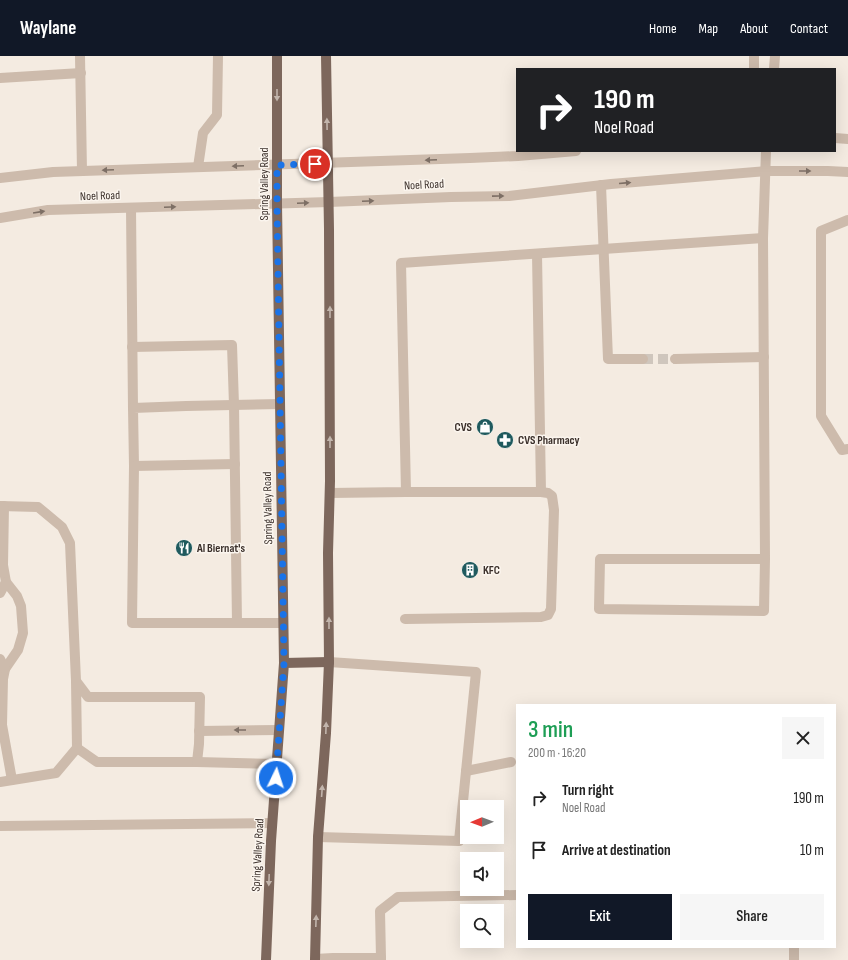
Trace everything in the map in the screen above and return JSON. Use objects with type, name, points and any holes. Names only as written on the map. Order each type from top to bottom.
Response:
[{"type":"main road","name":"Spring Valley Road","points":[[266,960],[272,823],[284,663],[277,204],[277,56]]},
{"type":"main road","points":[[315,960],[318,836],[326,733],[329,662],[329,202],[326,56]]},
{"type":"main road","points":[[284,663],[329,662]]},
{"type":"street","points":[[80,56],[82,171]]},
{"type":"street","points":[[198,168],[203,133],[218,115],[218,56]]},
{"type":"street","points":[[754,56],[754,68]]},
{"type":"street","points":[[774,68],[775,56]]},
{"type":"street","points":[[0,78],[80,73]]},
{"type":"street","points":[[836,138],[848,139]]},
{"type":"street","name":"Noel Road","points":[[0,178],[53,172],[518,156],[564,152]]},
{"type":"street","points":[[765,559],[600,559],[599,609],[764,611],[765,559],[763,238],[766,152]]},
{"type":"street","name":"Noel Road","points":[[0,218],[48,210],[509,196],[601,185],[766,171],[848,172]]},
{"type":"street","points":[[601,185],[608,359],[643,359]]},
{"type":"street","points":[[131,208],[134,466],[132,623],[283,623]]},
{"type":"street","points":[[848,220],[821,230],[821,416],[842,450],[848,449]]},
{"type":"street","points":[[406,492],[401,263],[763,238]]},
{"type":"street","points":[[537,254],[541,492]]},
{"type":"street","points":[[132,347],[232,345],[237,623]]},
{"type":"street","points":[[675,358],[764,357]]},
{"type":"street","points":[[133,408],[280,404]]},
{"type":"street","points":[[134,466],[235,464]]},
{"type":"street","points":[[330,493],[541,492],[548,493],[552,496],[554,510],[551,609],[548,615],[541,617],[405,619]]},
{"type":"street","points":[[0,782],[56,773],[77,748],[76,681],[70,543],[62,527],[38,507],[2,506],[3,565],[6,582],[17,596],[21,606],[23,633],[18,650],[5,669],[4,679],[2,724],[12,780]]},
{"type":"street","points":[[0,593],[6,582]]},
{"type":"street","points":[[0,658],[5,669]]},
{"type":"street","points":[[318,836],[458,841],[476,672],[329,662]]},
{"type":"street","points":[[76,681],[88,697],[200,697],[197,762]]},
{"type":"street","points":[[199,730],[279,730]]},
{"type":"street","points":[[77,748],[97,762],[277,764]]},
{"type":"street","points":[[466,771],[511,762]]},
{"type":"street","points":[[0,826],[272,823]]},
{"type":"street","points":[[315,960],[381,959],[380,911],[398,897],[516,895]]},
{"type":"street","points":[[794,948],[794,960]]},
{"type":"tunnel","points":[[643,359],[675,359]]},
{"type":"place","name":"CVS","points":[[485,427]]},
{"type":"place","name":"CVS Pharmacy","points":[[505,440]]},
{"type":"place","name":"Al Biernat's","points":[[184,548]]},
{"type":"place","name":"KFC","points":[[470,570]]},
{"type":"route","points":[[276,778],[284,663],[277,165],[315,164]]}]
